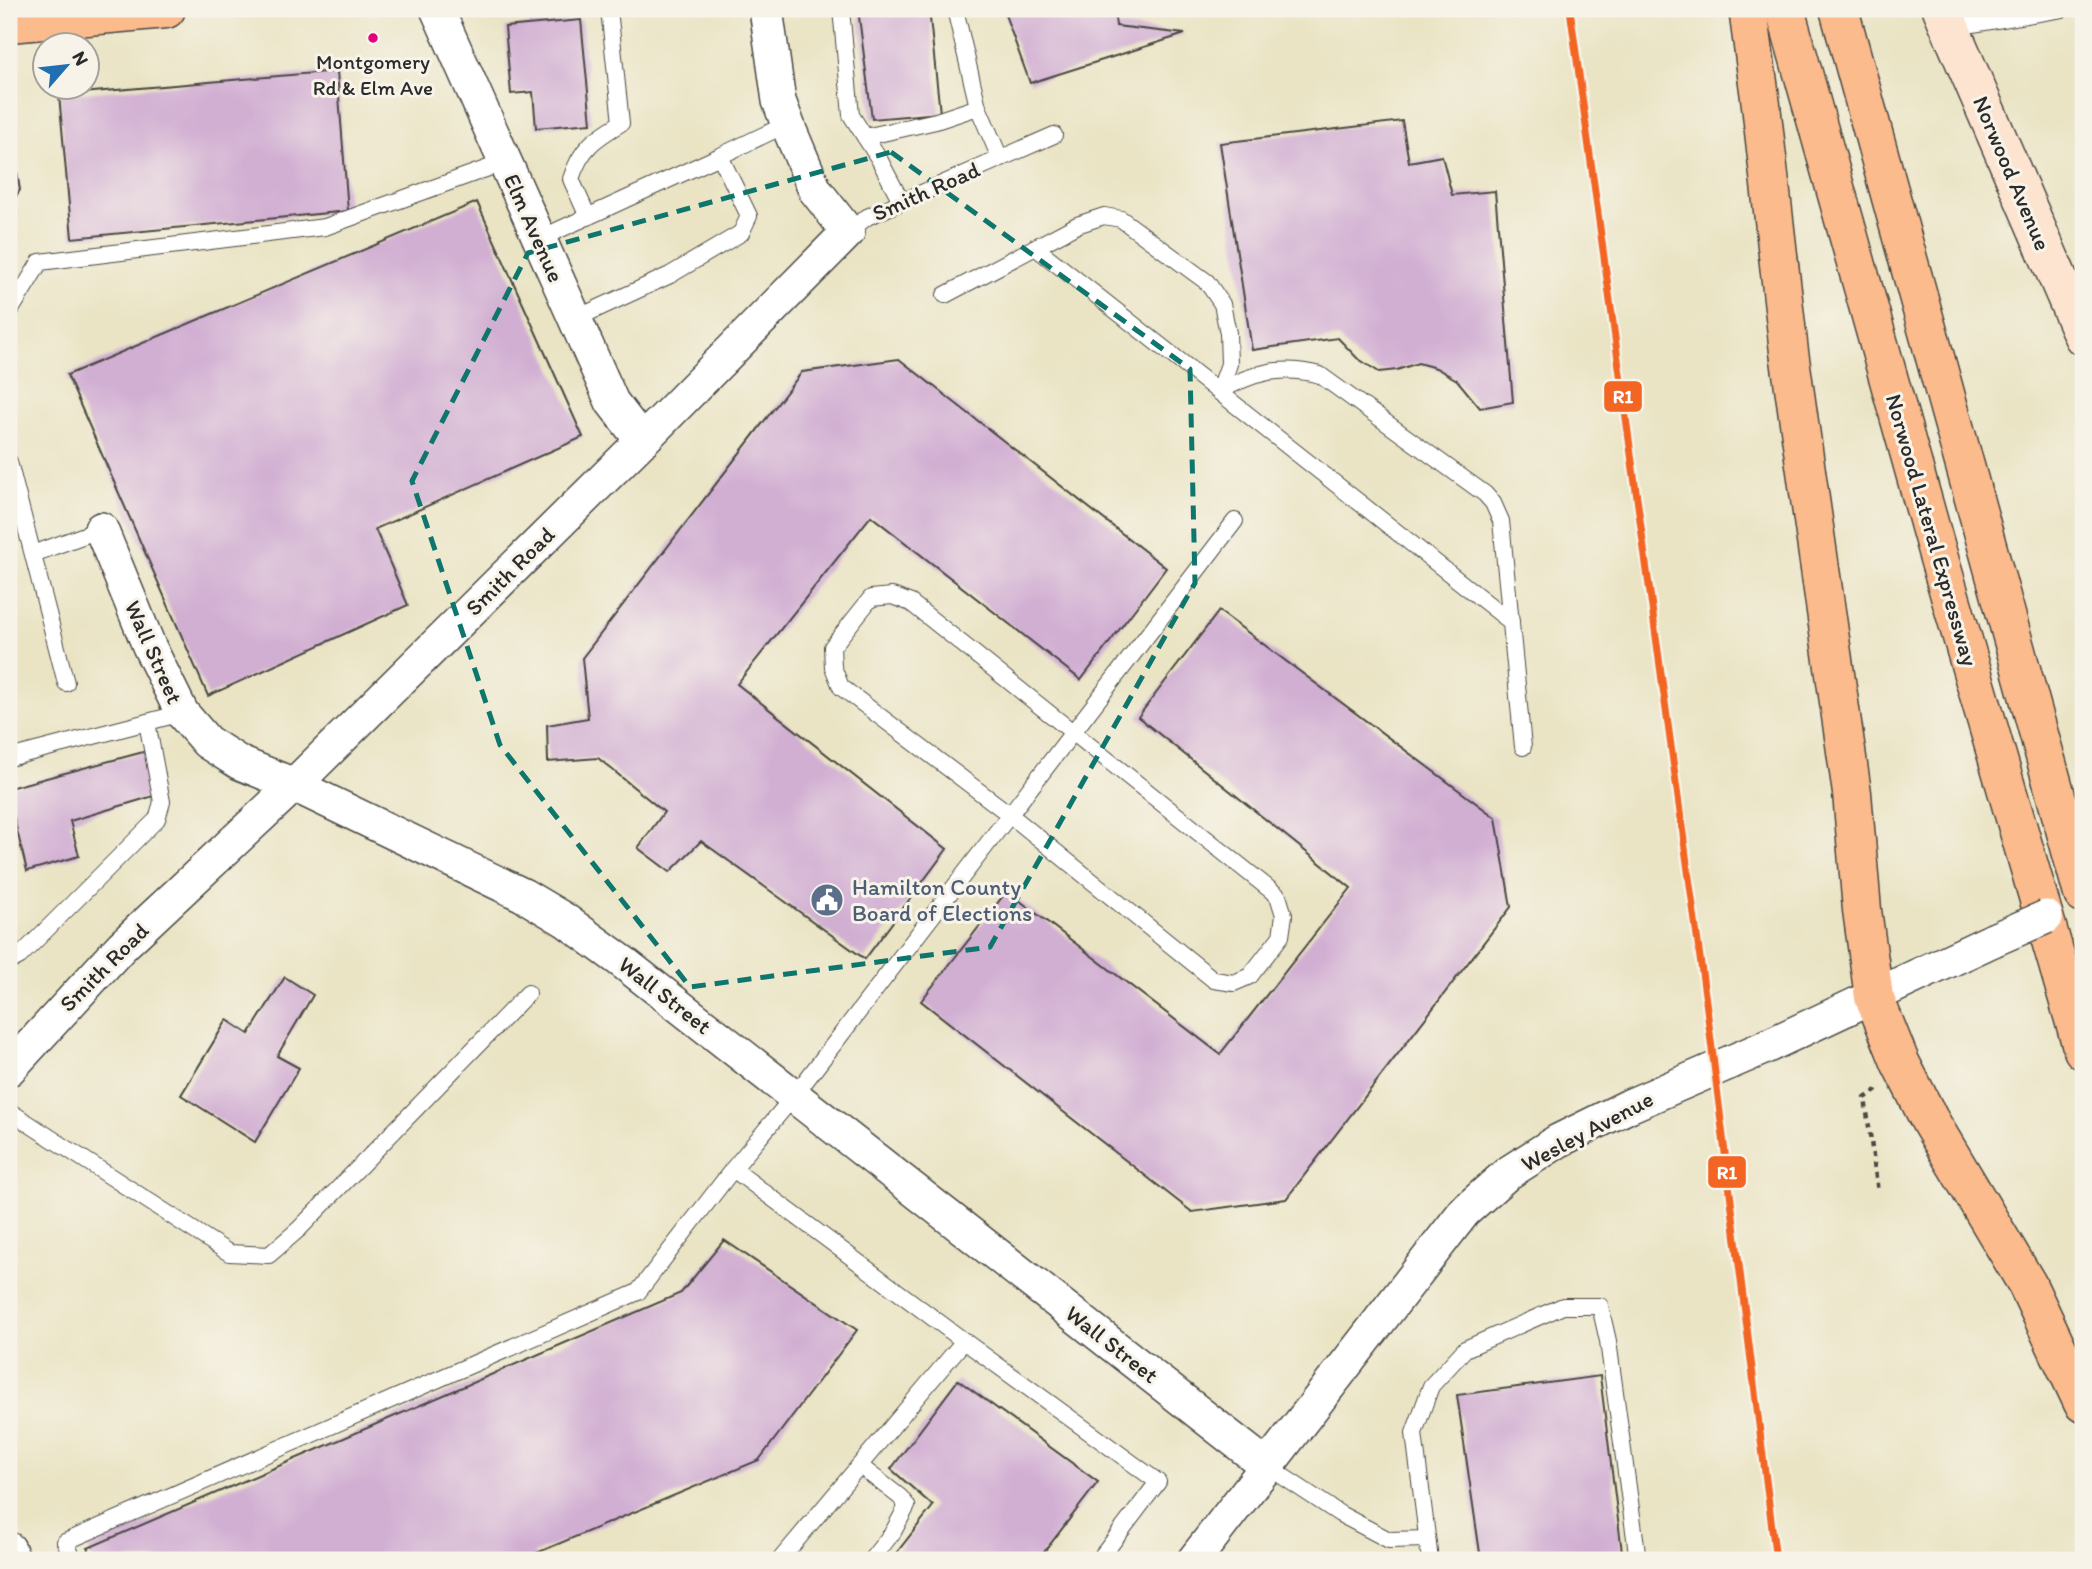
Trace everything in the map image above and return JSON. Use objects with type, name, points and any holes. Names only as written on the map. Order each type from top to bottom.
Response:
[{"type":"main road","points":[[9,23],[166,9]]},
{"type":"main road","points":[[1748,9],[1789,352],[1852,793],[1862,910],[1874,997],[1900,1062],[1930,1121],[2027,1284],[2083,1403]]},
{"type":"main road","name":"Norwood Lateral Expressway","points":[[1785,9],[1938,555],[2083,1050]]},
{"type":"main road","name":"Norwood Lateral Expressway","points":[[1839,9],[2083,894]]},
{"type":"main road","points":[[2050,772],[2083,845]]},
{"type":"street","name":"Elm Avenue","points":[[437,9],[612,402],[642,441]]},
{"type":"street","points":[[765,9],[779,101],[787,124],[815,190],[848,232]]},
{"type":"street","name":"Norwood Avenue","points":[[1946,18],[2083,336]]},
{"type":"street","name":"Smith Road","points":[[9,1069],[122,946],[294,785],[642,441],[848,232]]},
{"type":"street","name":"Wall Street","points":[[101,529],[149,646],[182,713],[207,742],[240,763],[294,785],[523,895],[565,920],[1267,1466]]},
{"type":"street","name":"Wesley Avenue","points":[[1194,1560],[1464,1212],[1508,1173],[1559,1141],[1629,1106],[1761,1049],[2083,900]]},
{"type":"street","points":[[9,1549],[13,1560]]},
{"type":"lane","points":[[588,217],[571,179],[577,160],[594,139],[621,123],[610,9]]},
{"type":"lane","points":[[841,9],[851,115],[901,201]]},
{"type":"lane","points":[[955,9],[978,107],[1000,158]]},
{"type":"lane","points":[[1946,18],[2062,9]]},
{"type":"lane","points":[[865,138],[936,121],[978,107]]},
{"type":"lane","points":[[539,239],[787,124]]},
{"type":"lane","name":"Smith Road","points":[[848,232],[867,217],[1054,135]]},
{"type":"lane","points":[[575,319],[670,275],[741,233],[749,216],[720,156]]},
{"type":"lane","points":[[9,313],[40,262],[325,227],[505,162]]},
{"type":"lane","points":[[945,295],[1077,225],[1104,216],[1121,219],[1207,282],[1222,304],[1228,333],[1229,364],[1219,392]]},
{"type":"lane","points":[[1035,247],[1511,622]]},
{"type":"lane","points":[[1219,392],[1244,377],[1289,369],[1320,375],[1485,494],[1493,503],[1501,521],[1523,747]]},
{"type":"lane","points":[[9,462],[66,683]]},
{"type":"lane","points":[[74,1560],[65,1542],[638,1292],[733,1169],[794,1096],[1235,521]]},
{"type":"lane","points":[[33,554],[101,529]]},
{"type":"lane","points":[[892,596],[911,603],[1278,896],[1284,915],[1281,936],[1251,976],[1234,983],[1214,980],[1009,814],[841,687],[834,667],[832,647],[871,598],[892,596]]},
{"type":"lane","points":[[9,758],[182,713]]},
{"type":"lane","points":[[9,962],[20,956],[158,819],[162,802],[147,722]]},
{"type":"lane","points":[[9,1111],[229,1253],[269,1255],[299,1229],[528,993]]},
{"type":"lane","points":[[733,1169],[1158,1482],[1099,1560]]},
{"type":"lane","points":[[1430,1560],[1415,1433],[1430,1386],[1465,1349],[1563,1306],[1600,1306],[1608,1341],[1638,1560]]},
{"type":"lane","points":[[780,1560],[964,1341]]},
{"type":"lane","points":[[860,1466],[900,1497],[907,1506],[893,1532],[871,1560]]},
{"type":"lane","points":[[1267,1466],[1340,1514],[1389,1539],[1427,1539]]},
{"type":"path","points":[[1878,1192],[1865,1098],[1884,1084]]},
{"type":"highlighted area","points":[[891,152],[1190,369],[1195,583],[990,947],[690,987],[500,745],[412,481],[528,253]]},
{"type":"building","points":[[858,9],[929,9],[940,113],[872,119]]},
{"type":"building","points":[[1003,9],[1114,9],[1116,26],[1185,34],[1030,83]]},
{"type":"building","points":[[581,20],[591,123],[536,128],[533,92],[511,94],[505,27]]},
{"type":"building","points":[[337,71],[348,211],[72,238],[60,102],[102,102],[102,91]]},
{"type":"building","points":[[1402,121],[1409,162],[1442,156],[1452,195],[1495,191],[1513,402],[1480,408],[1457,380],[1436,368],[1418,363],[1379,372],[1357,358],[1338,338],[1252,350],[1220,143]]},
{"type":"building","points":[[9,125],[20,190],[9,207]]},
{"type":"building","points":[[477,202],[583,437],[375,529],[408,605],[208,696],[67,375]]},
{"type":"building","points":[[899,359],[1166,568],[1081,680],[871,516],[737,684],[947,849],[865,959],[701,841],[670,872],[638,848],[664,812],[598,758],[548,762],[547,725],[588,718],[582,658],[802,372]]},
{"type":"building","points":[[1219,611],[1496,818],[1511,907],[1286,1199],[1192,1212],[921,1001],[1007,891],[1220,1054],[1351,888],[1138,717]]},
{"type":"building","points":[[147,751],[157,795],[70,821],[79,856],[27,871],[9,798],[9,788]]},
{"type":"building","points":[[285,977],[313,995],[277,1056],[299,1068],[255,1142],[181,1095],[227,1020],[249,1034]]},
{"type":"building","points":[[724,1240],[857,1330],[759,1460],[534,1554],[536,1560],[93,1560],[88,1548],[681,1293]]},
{"type":"building","points":[[1600,1376],[1623,1560],[1481,1560],[1457,1395]]},
{"type":"building","points":[[958,1380],[1098,1482],[1038,1560],[891,1560],[933,1506],[891,1469]]},
{"type":"transit line","name":"R1","points":[[1570,9],[1707,1009],[1776,1560]]},
{"type":"place","name":"Montgomery Rd & Elm Ave","points":[[373,38]]},
{"type":"place","name":"Hamilton County Board of Elections","points":[[827,900]]}]
